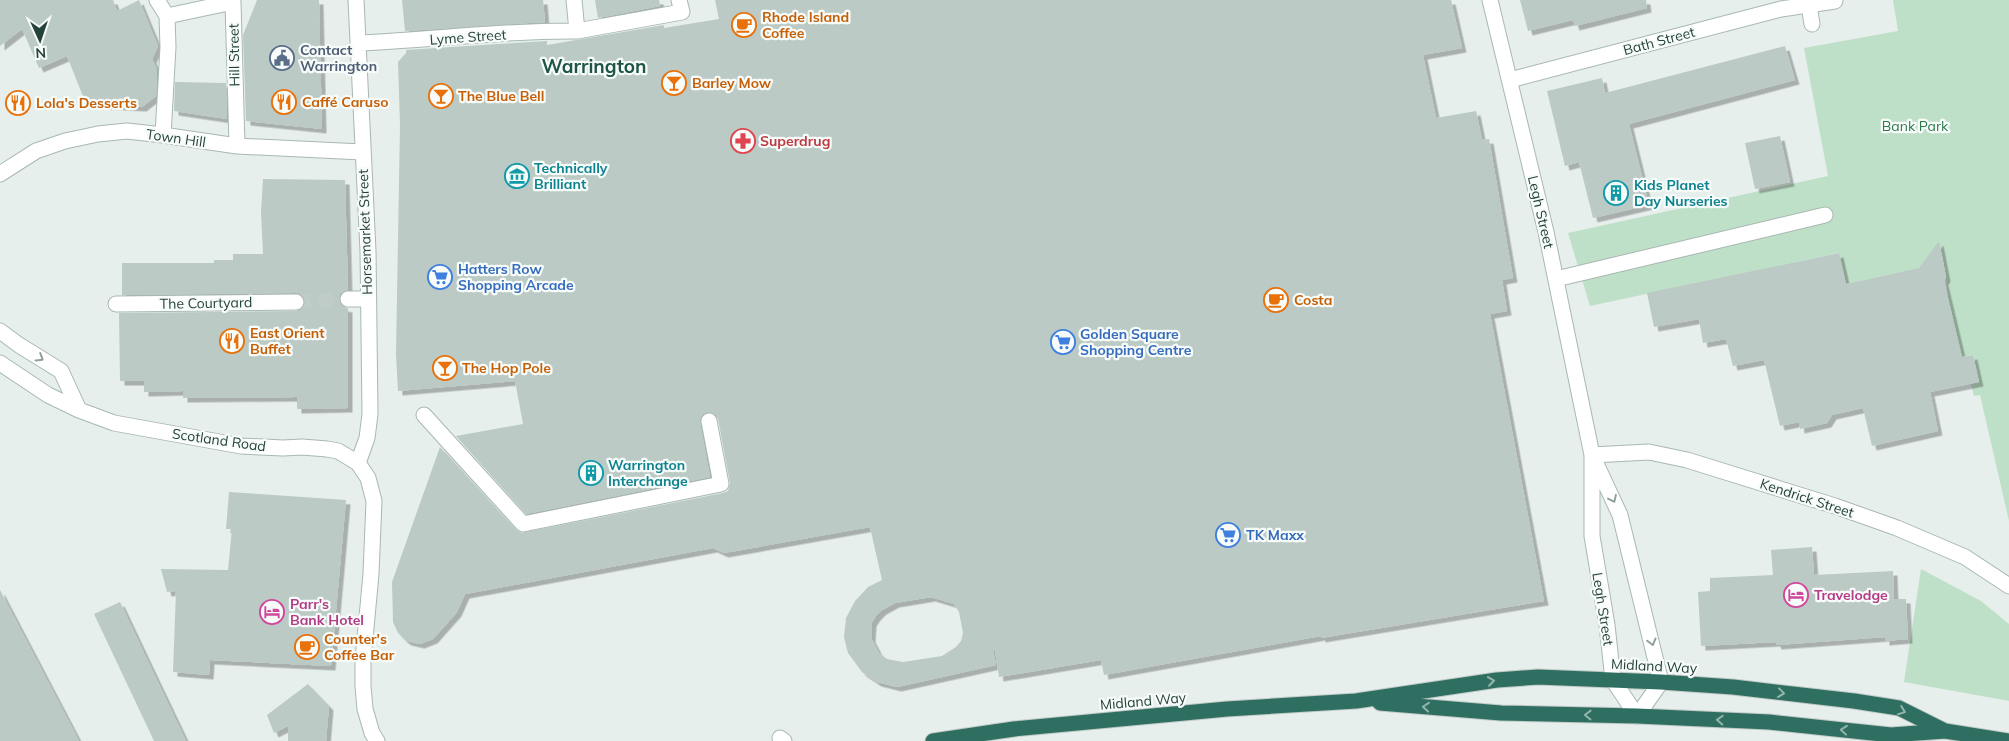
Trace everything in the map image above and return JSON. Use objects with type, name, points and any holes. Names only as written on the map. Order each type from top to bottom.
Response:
[{"type":"highway","name":"Midland Way","points":[[933,741],[1022,728],[1227,709],[1356,701],[1497,680],[1538,676],[1733,687],[1854,701],[1899,708],[1945,731]]},
{"type":"highway","name":"Midland Way","points":[[1356,701],[1501,713],[1637,716],[1769,722],[1890,735],[1945,731],[2009,741]]},
{"type":"street","points":[[157,0],[167,16],[168,47],[162,135]]},
{"type":"street","name":"Horsemarket Street","points":[[356,0],[368,250],[370,414],[367,438],[358,463]]},
{"type":"street","points":[[574,0],[577,31]]},
{"type":"street","name":"Lyme Street","points":[[359,43],[546,30],[577,31],[682,12],[679,0]]},
{"type":"street","name":"Legh Street","points":[[1490,0],[1556,279],[1592,455],[1592,536],[1607,625],[1613,680],[1637,716]]},
{"type":"street","name":"Bath Street","points":[[1510,80],[1781,9],[1835,0]]},
{"type":"street","name":"Hill Street","points":[[167,16],[233,2],[237,146]]},
{"type":"street","points":[[1809,5],[1812,24]]},
{"type":"street","name":"Town Hill","points":[[0,174],[36,151],[65,141],[98,134],[127,131],[237,146],[362,152]]},
{"type":"street","points":[[1556,279],[1824,216]]},
{"type":"street","points":[[348,299],[368,299]]},
{"type":"street","name":"The Courtyard","points":[[116,304],[296,302]]},
{"type":"street","points":[[0,331],[61,372],[79,410]]},
{"type":"street","name":"Scotland Road","points":[[0,363],[48,395],[79,410],[114,423],[241,446],[328,449],[338,451],[358,463]]},
{"type":"street","points":[[424,415],[522,524],[721,484],[709,421]]},
{"type":"street","name":"Kendrick Street","points":[[1592,455],[1648,452],[1666,454],[1835,506],[1897,528],[1965,557],[2009,586]]},
{"type":"street","name":"Legh Street","points":[[1592,455],[1620,515],[1661,682]]},
{"type":"street","points":[[358,463],[368,478],[374,501],[371,574],[363,660],[363,686],[365,709],[376,741]]},
{"type":"street","points":[[1637,716],[1661,682]]},
{"type":"green space","name":"Bank Park","points":[[1893,0],[2009,0],[2009,521],[1980,395],[1974,396],[1971,384],[1979,382],[1973,355],[1961,357],[1948,300],[1942,253],[1937,251],[1930,266],[1846,284],[1838,253],[1590,306],[1568,233],[1828,176],[1804,48],[1898,31]]},
{"type":"green space","points":[[1921,569],[1981,601],[2009,624],[2009,701],[1904,682]]},
{"type":"building","points":[[0,0],[113,0],[117,11],[139,0],[158,46],[152,59],[157,70],[156,96],[142,107],[86,104],[67,56],[39,68],[22,29],[0,46]]},
{"type":"building","points":[[257,0],[319,0],[322,129],[246,121],[243,35]]},
{"type":"building","points":[[402,0],[543,0],[545,22],[405,31]]},
{"type":"building","points":[[595,0],[659,0],[660,6],[598,18]]},
{"type":"building","name":"Golden Square Shopping Centre","points":[[715,0],[1451,0],[1462,48],[1423,55],[1436,118],[1476,111],[1482,140],[1489,139],[1513,278],[1502,280],[1507,311],[1490,314],[1544,601],[1321,638],[1321,636],[1104,675],[1101,660],[999,677],[995,650],[993,651],[996,665],[897,687],[877,682],[862,672],[848,653],[844,637],[846,618],[855,601],[868,587],[882,580],[870,527],[724,553],[713,548],[465,594],[457,612],[433,639],[420,644],[407,641],[398,633],[393,622],[392,582],[440,447],[516,530],[521,533],[723,493],[728,491],[730,483],[718,419],[716,415],[708,412],[703,414],[700,422],[710,477],[526,514],[456,436],[523,424],[515,381],[398,391],[396,354],[400,125],[398,62],[406,53],[406,50],[547,41],[547,45],[664,25],[664,28],[719,19]],"holes":[[[931,597],[954,604],[959,612],[963,633],[961,641],[956,647],[942,656],[903,662],[887,659],[879,653],[871,638],[872,622],[876,616],[882,610],[895,603]]]},
{"type":"building","points":[[1520,0],[1646,0],[1647,8],[1575,26],[1573,20],[1528,31]]},
{"type":"building","points":[[1785,46],[1795,80],[1629,124],[1649,205],[1593,218],[1579,162],[1565,166],[1547,91],[1602,78],[1605,93]]},
{"type":"building","points":[[175,82],[226,83],[227,119],[174,111]]},
{"type":"building","points":[[1780,136],[1790,182],[1755,189],[1745,143]]},
{"type":"building","points":[[263,179],[345,180],[348,290],[340,294],[339,299],[343,307],[348,308],[348,408],[297,409],[297,397],[183,398],[183,391],[144,392],[144,381],[120,381],[119,313],[296,311],[304,307],[304,298],[296,293],[122,295],[122,263],[214,263],[214,260],[233,260],[233,254],[263,254],[261,212]]},
{"type":"building","points":[[1939,241],[1946,277],[1944,281],[1962,357],[1973,355],[1979,382],[1930,392],[1938,431],[1872,446],[1863,408],[1832,415],[1827,423],[1800,429],[1799,422],[1780,426],[1764,360],[1733,366],[1726,339],[1703,343],[1699,319],[1654,327],[1647,293],[1839,253],[1846,284],[1919,268]]},
{"type":"building","name":"Parr's Bank Hotel","points":[[229,492],[346,500],[331,666],[210,660],[209,675],[173,672],[176,591],[167,592],[161,569],[228,570],[232,529],[226,529]]},
{"type":"building","name":"Travelodge","points":[[1812,547],[1814,575],[1893,571],[1894,599],[1906,599],[1908,639],[1885,641],[1885,637],[1777,645],[1776,642],[1701,646],[1698,592],[1710,591],[1710,578],[1773,575],[1771,550]]},
{"type":"building","points":[[0,590],[79,741],[0,741]]},
{"type":"building","points":[[120,602],[186,741],[154,741],[94,614]]},
{"type":"building","points":[[308,684],[329,706],[326,741],[288,741],[288,726],[274,733],[267,715]]},
{"type":"tunnel","points":[[296,302],[348,299]]},
{"type":"place","name":"Rhode Island Coffee","points":[[744,25]]},
{"type":"place","name":"Contact Warrington","points":[[282,58]]},
{"type":"place","name":"Barley Mow","points":[[674,83]]},
{"type":"place","name":"The Blue Bell","points":[[441,96]]},
{"type":"place","name":"Caffé Caruso","points":[[284,102]]},
{"type":"place","name":"Lola's Desserts","points":[[18,103]]},
{"type":"place","name":"Superdrug","points":[[743,141]]},
{"type":"place","name":"Technically Brilliant","points":[[517,176]]},
{"type":"place","name":"Kids Planet Day Nurseries","points":[[1616,193]]},
{"type":"place","name":"Hatters Row Shopping Arcade","points":[[440,277]]},
{"type":"place","name":"Costa","points":[[1276,300]]},
{"type":"place","name":"East Orient Buffet","points":[[232,341]]},
{"type":"place","name":"Golden Square Shopping Centre","points":[[1063,342]]},
{"type":"place","name":"The Hop Pole","points":[[445,368]]},
{"type":"place","name":"Warrington Interchange","points":[[591,473]]},
{"type":"place","name":"TK Maxx","points":[[1228,535]]},
{"type":"place","name":"Travelodge","points":[[1796,595]]},
{"type":"place","name":"Parr's Bank Hotel","points":[[272,612]]},
{"type":"place","name":"Counter's Coffee Bar","points":[[307,647]]},
{"type":"district","name":"Warrington","points":[[594,66]]}]
